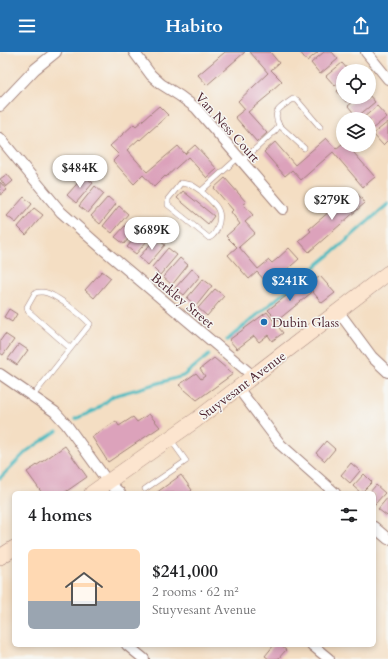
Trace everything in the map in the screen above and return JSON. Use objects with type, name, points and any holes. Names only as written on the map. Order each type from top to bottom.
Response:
[{"type":"main road","name":"Stuyvesant Avenue","points":[[95,491],[238,388],[388,273]]},
{"type":"street","points":[[0,106],[35,69],[56,52]]},
{"type":"street","name":"Van Ness Court","points":[[134,52],[151,75],[161,84],[196,108],[283,209]]},
{"type":"street","points":[[366,52],[388,79]]},
{"type":"street","name":"Berkley Street","points":[[0,138],[61,212],[253,376]]},
{"type":"street","points":[[338,311],[372,357],[388,372]]},
{"type":"street","points":[[0,374],[56,412],[108,482],[118,491]]},
{"type":"street","points":[[238,388],[281,445],[333,491]]},
{"type":"street","points":[[376,529],[388,539]]},
{"type":"street","points":[[129,647],[144,659]]},
{"type":"street","points":[[314,647],[329,659]]},
{"type":"lane","points":[[304,148],[278,125],[275,118],[276,113],[293,99],[297,100],[320,127]]},
{"type":"lane","points":[[201,191],[276,130],[278,125]]},
{"type":"lane","points":[[181,184],[192,185],[201,191],[219,209],[220,218],[218,225],[214,236],[210,238],[168,205],[168,199],[181,184]]},
{"type":"lane","points":[[32,396],[90,324],[83,316],[50,294],[42,291],[35,293],[27,307],[28,311],[70,348]]},
{"type":"lane","points":[[145,490],[186,461],[170,438]]},
{"type":"building","points":[[225,52],[245,52],[207,85],[198,75]]},
{"type":"building","points":[[250,52],[270,52],[279,63],[271,70],[282,81],[270,92],[271,93],[248,112],[267,133],[257,142],[235,117],[245,109],[238,101],[268,73]]},
{"type":"building","points":[[300,52],[318,52],[307,61]]},
{"type":"building","points":[[324,52],[332,52],[338,59],[320,74],[311,63]]},
{"type":"building","points":[[336,68],[336,85],[335,86],[326,76]]},
{"type":"building","points":[[350,104],[373,104],[363,112],[353,112],[348,106]]},
{"type":"building","points":[[159,106],[168,115],[127,150],[147,172],[178,146],[185,154],[195,145],[217,169],[207,178],[188,157],[154,187],[143,175],[134,184],[113,161],[119,155],[110,146],[134,124],[136,126]]},
{"type":"building","points":[[377,106],[387,117],[376,126],[376,112],[370,112]]},
{"type":"building","points":[[388,122],[388,140],[383,145],[376,137],[376,132]]},
{"type":"building","points":[[326,138],[336,149],[336,152],[353,152],[375,177],[363,187],[333,152],[301,180],[292,170],[285,176],[264,152],[275,142],[295,165]]},
{"type":"building","points":[[7,174],[13,181],[6,187],[0,179]]},
{"type":"building","points":[[84,176],[93,183],[76,203],[67,195]]},
{"type":"building","points":[[225,178],[246,202],[243,204],[253,215],[245,222],[255,233],[239,247],[258,269],[269,260],[272,263],[289,248],[299,259],[269,285],[257,272],[249,279],[228,255],[237,247],[226,236],[240,224],[231,212],[233,210],[214,188]]},
{"type":"building","points":[[0,182],[7,190],[0,195]]},
{"type":"building","points":[[95,186],[104,194],[88,213],[79,206]]},
{"type":"building","points":[[183,191],[214,216],[208,224],[177,198]]},
{"type":"building","points":[[356,192],[365,203],[309,252],[299,241],[311,231],[309,229],[344,199],[345,201]]},
{"type":"building","points":[[24,197],[32,204],[16,223],[7,216]]},
{"type":"building","points":[[108,197],[116,204],[100,224],[91,216]]},
{"type":"building","points":[[119,206],[128,214],[112,233],[103,226]]},
{"type":"building","points":[[34,208],[43,215],[26,235],[18,227]]},
{"type":"building","points":[[132,218],[140,225],[124,244],[115,237]]},
{"type":"building","points":[[144,227],[152,235],[136,254],[127,247]]},
{"type":"building","points":[[156,238],[165,245],[148,265],[139,257]]},
{"type":"building","points":[[168,248],[177,255],[160,275],[152,267]]},
{"type":"building","points":[[180,258],[188,265],[172,285],[163,277]]},
{"type":"building","points":[[192,269],[200,276],[184,295],[175,288]]},
{"type":"building","points":[[102,271],[111,278],[94,298],[85,290]]},
{"type":"building","points":[[320,276],[335,293],[322,303],[308,286]]},
{"type":"building","points":[[203,279],[212,286],[196,306],[187,298]]},
{"type":"building","points":[[303,283],[311,293],[278,320],[268,310]]},
{"type":"building","points":[[215,289],[224,296],[207,316],[198,308]]},
{"type":"building","points":[[9,309],[17,314],[12,322],[4,317]]},
{"type":"building","name":"Dubin Glass","points":[[267,312],[283,333],[272,341],[268,335],[259,342],[254,336],[237,349],[229,340]]},
{"type":"building","points":[[5,334],[14,340],[3,355],[0,353],[0,341]]},
{"type":"building","points":[[19,344],[28,350],[17,365],[8,359]]},
{"type":"building","points":[[214,358],[233,374],[197,400],[179,385],[196,373],[201,379],[205,376],[200,369]]},
{"type":"building","points":[[149,414],[160,427],[108,462],[92,437],[116,421],[119,426],[133,417],[137,422]]},
{"type":"building","points":[[326,441],[335,449],[325,461],[316,453]]},
{"type":"building","points":[[65,446],[87,477],[67,491],[41,491],[27,472]]},
{"type":"building","points":[[351,463],[360,471],[350,483],[341,475]]},
{"type":"building","points":[[364,474],[372,482],[363,491],[359,491],[353,486]]},
{"type":"building","points":[[181,475],[192,490],[191,491],[159,491]]},
{"type":"building","points":[[376,485],[385,493],[376,503],[376,491],[371,491]]},
{"type":"building","points":[[388,497],[388,515],[387,516],[378,509]]},
{"type":"building","points":[[272,647],[282,647],[286,650],[278,659],[269,659],[265,656]]},
{"type":"waterway","points":[[227,340],[388,204]]},
{"type":"waterway","points":[[75,419],[96,410],[113,396],[183,376],[209,355]]},
{"type":"waterway","points":[[0,478],[27,451],[57,431]]},
{"type":"place","name":"Dubin Glass","points":[[264,322]]}]
